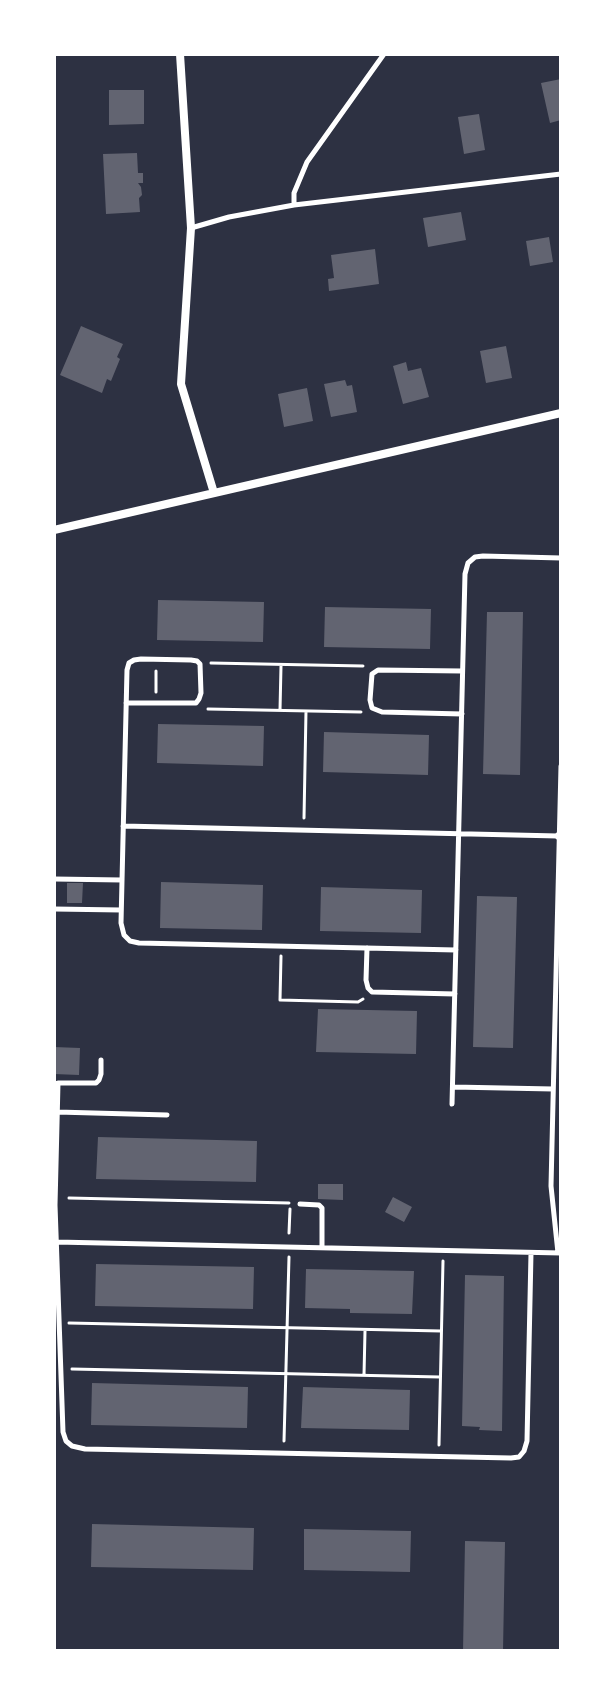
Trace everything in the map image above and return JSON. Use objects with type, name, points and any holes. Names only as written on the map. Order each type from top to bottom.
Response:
[{"type":"street","points":[[180,54],[191,228],[181,384],[214,493]]},
{"type":"street","points":[[54,530],[561,413]]},
{"type":"lane","points":[[294,205],[294,193],[307,162],[384,54]]},
{"type":"lane","points":[[191,228],[229,217],[294,205],[561,174]]},
{"type":"lane","points":[[452,1104],[465,574],[468,563],[475,557],[561,558]]},
{"type":"lane","points":[[126,703],[196,703],[201,693],[200,664],[191,660],[134,660],[127,670],[126,703],[123,826],[122,880],[121,910],[121,923],[124,935],[130,941],[456,950]]},
{"type":"lane","points":[[462,671],[378,670],[372,674],[370,700],[372,708],[382,712],[462,714]]},
{"type":"lane","points":[[56,1242],[560,1253],[551,1186],[561,766]]},
{"type":"lane","points":[[123,826],[560,836]]},
{"type":"lane","points":[[54,879],[122,880]]},
{"type":"lane","points":[[54,909],[121,910]]},
{"type":"lane","points":[[367,948],[366,980],[372,992],[455,994]]},
{"type":"lane","points":[[101,1060],[101,1074],[96,1083],[56,1083],[55,1197],[63,1432],[72,1446],[85,1449],[519,1457],[527,1441],[531,1253]]},
{"type":"lane","points":[[453,1087],[553,1089]]},
{"type":"lane","points":[[57,1112],[167,1115]]},
{"type":"lane","points":[[300,1204],[319,1205],[322,1208],[322,1248]]},
{"type":"path","points":[[155,703],[156,659]]},
{"type":"path","points":[[200,664],[363,666],[372,674]]},
{"type":"path","points":[[280,710],[281,665]]},
{"type":"path","points":[[196,703],[208,709],[362,712],[372,708]]},
{"type":"path","points":[[303,830],[306,711]]},
{"type":"path","points":[[281,946],[280,1000],[358,1002],[372,992]]},
{"type":"path","points":[[55,1197],[290,1203],[284,1453]]},
{"type":"path","points":[[439,1457],[444,1251]]},
{"type":"path","points":[[59,1323],[441,1331]]},
{"type":"path","points":[[364,1375],[365,1330]]},
{"type":"path","points":[[61,1369],[440,1377]]},
{"type":"building","points":[[561,79],[561,120],[550,123],[541,83]]},
{"type":"building","points":[[109,90],[144,90],[144,124],[109,125]]},
{"type":"building","points":[[479,114],[485,150],[464,154],[458,117]]},
{"type":"building","points":[[137,153],[138,173],[143,173],[143,183],[138,183],[142,195],[139,198],[140,212],[106,214],[103,154]]},
{"type":"building","points":[[461,212],[466,240],[428,247],[423,218]]},
{"type":"building","points":[[549,237],[553,262],[530,266],[526,241]]},
{"type":"building","points":[[375,249],[379,284],[329,291],[328,279],[334,278],[331,255]]},
{"type":"building","points":[[81,326],[123,344],[111,381],[107,379],[102,393],[60,375]]},
{"type":"building","points":[[506,346],[512,378],[486,383],[480,351]]},
{"type":"building","points":[[406,362],[408,371],[421,368],[429,397],[403,404],[393,366]]},
{"type":"building","points":[[345,380],[347,386],[352,385],[357,412],[331,417],[324,384]]},
{"type":"building","points":[[307,388],[313,421],[284,427],[278,394]]},
{"type":"building","points":[[158,600],[264,602],[263,642],[157,640]]},
{"type":"building","points":[[325,607],[431,609],[430,649],[324,647]]},
{"type":"building","points":[[487,612],[523,612],[520,775],[483,774]]},
{"type":"building","points":[[158,724],[264,726],[263,766],[157,763]]},
{"type":"building","points":[[324,732],[429,735],[428,775],[323,772]]},
{"type":"building","points":[[161,882],[263,885],[262,930],[160,928]]},
{"type":"building","points":[[67,883],[83,883],[82,903],[67,903]]},
{"type":"building","points":[[321,887],[422,890],[421,933],[320,931]]},
{"type":"building","points":[[477,896],[517,897],[513,1048],[473,1047]]},
{"type":"building","points":[[318,1009],[417,1011],[416,1054],[316,1052]]},
{"type":"building","points":[[54,1047],[80,1048],[79,1075],[54,1074]]},
{"type":"building","points":[[98,1137],[257,1141],[256,1182],[96,1179]]},
{"type":"building","points":[[318,1184],[343,1184],[343,1200],[318,1199]]},
{"type":"building","points":[[393,1197],[412,1207],[404,1222],[385,1212]]},
{"type":"building","points":[[96,1264],[254,1267],[253,1309],[95,1306]]},
{"type":"building","points":[[306,1269],[414,1271],[412,1314],[350,1313],[350,1309],[305,1308]]},
{"type":"building","points":[[465,1275],[504,1276],[502,1431],[462,1426]]},
{"type":"building","points":[[92,1383],[248,1387],[247,1428],[91,1425]]},
{"type":"building","points":[[303,1387],[410,1390],[409,1430],[301,1428]]},
{"type":"building","points":[[92,1524],[254,1528],[253,1570],[91,1567]]},
{"type":"building","points":[[304,1529],[411,1531],[410,1572],[304,1570]]},
{"type":"building","points":[[465,1541],[505,1542],[503,1651],[463,1651]]}]
